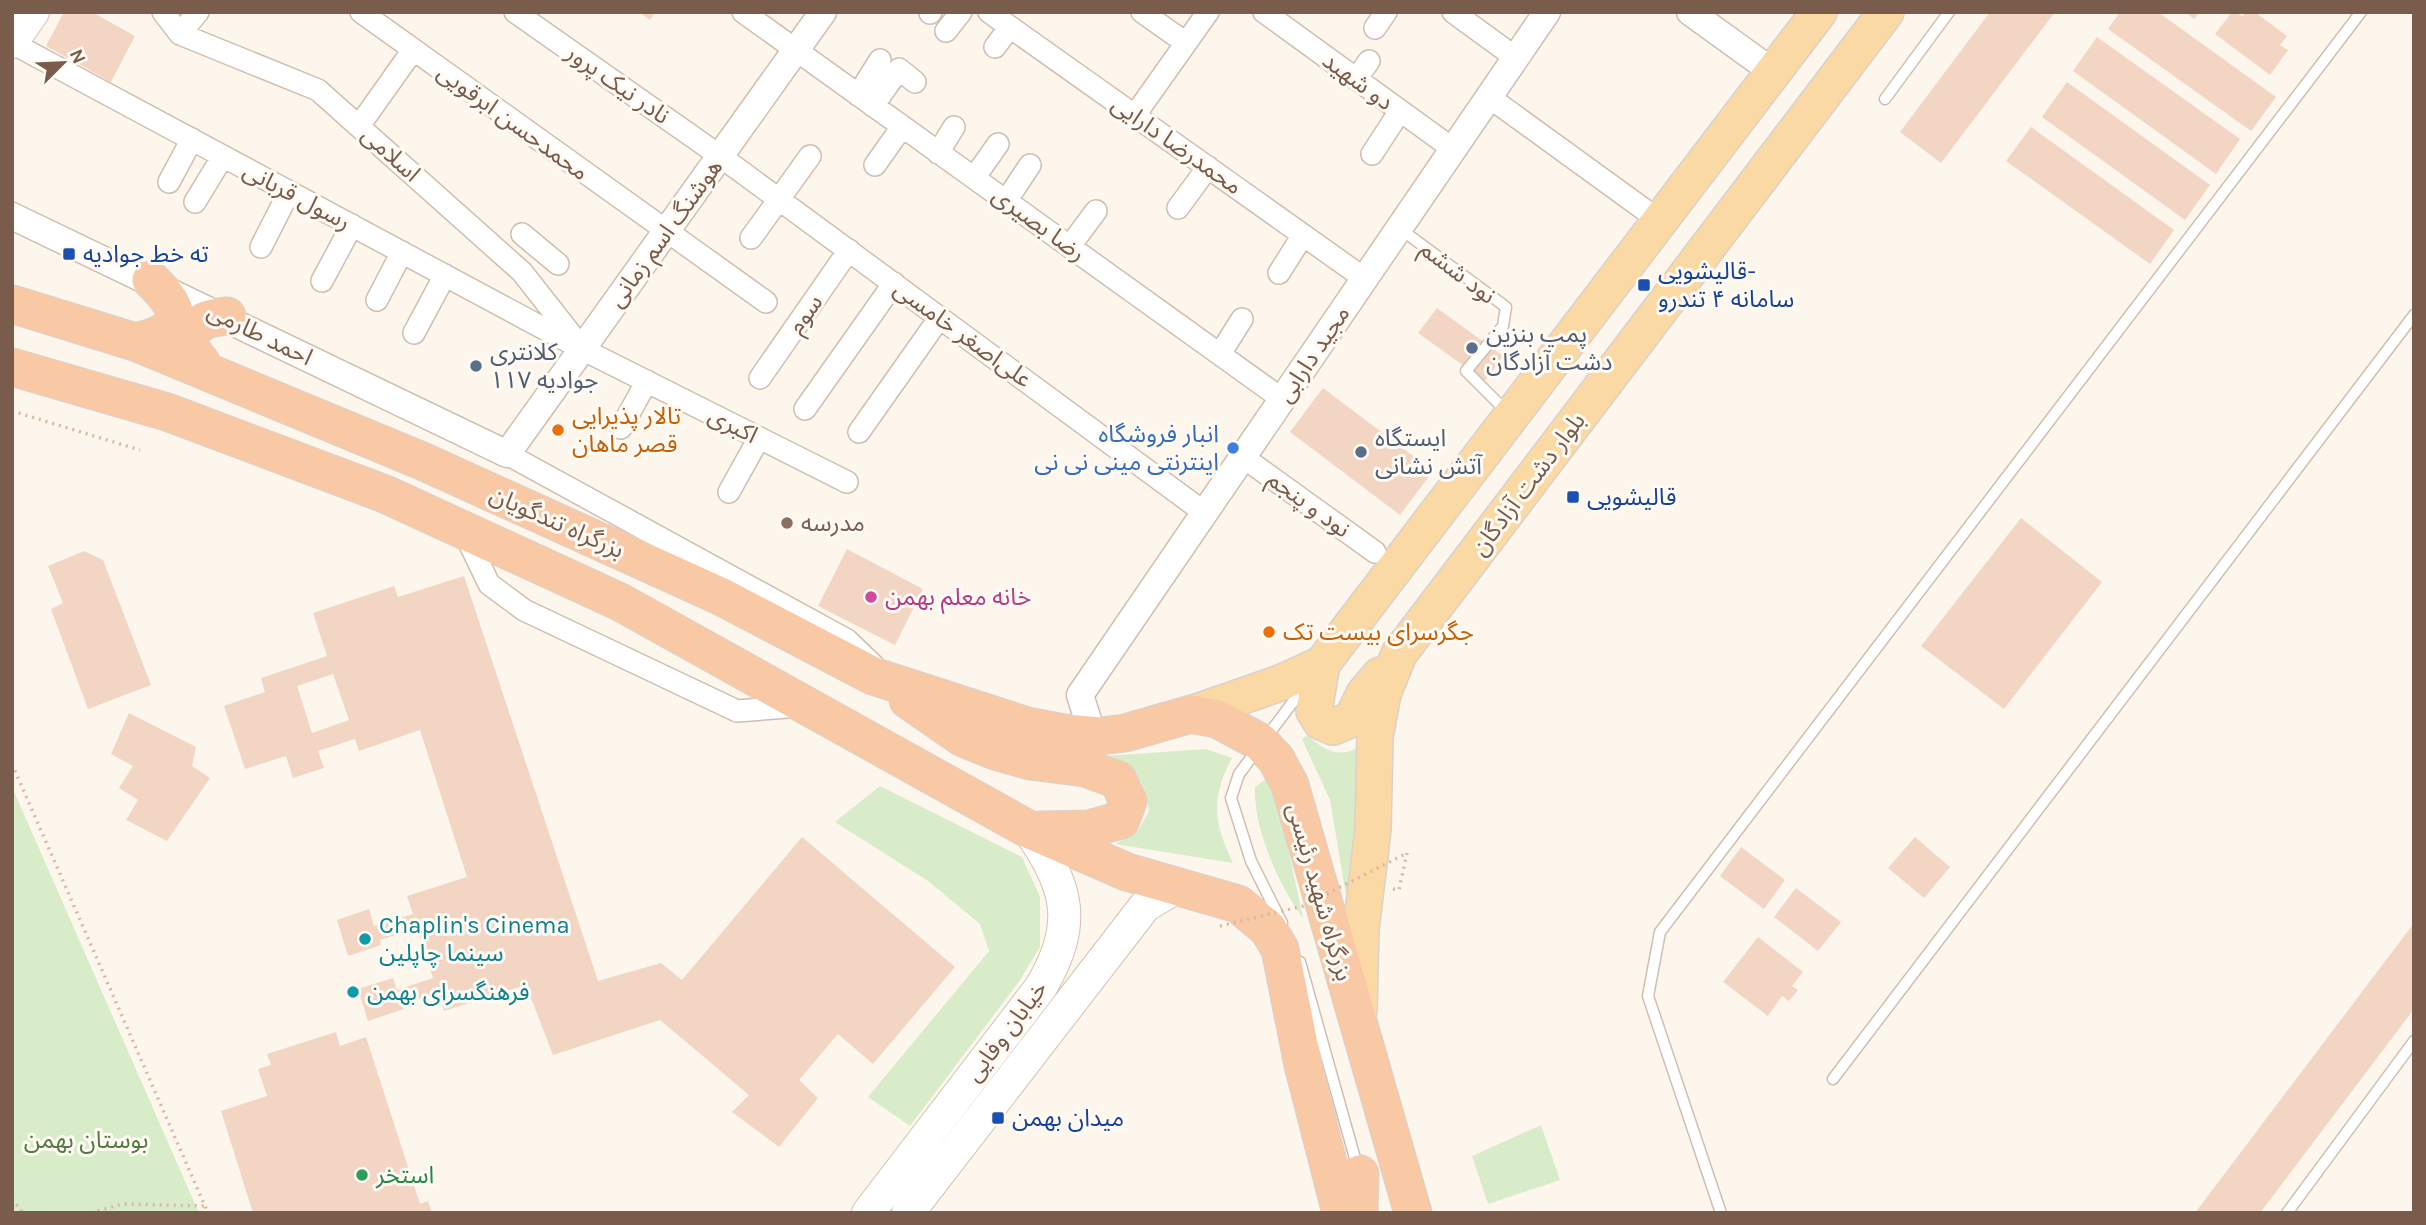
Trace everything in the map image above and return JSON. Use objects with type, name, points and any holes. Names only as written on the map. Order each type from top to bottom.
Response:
[{"type":"highway","points":[[135,342],[160,336],[175,323],[176,316],[170,298],[151,280]]},
{"type":"highway","name":"بزرگراه تندگویان","points":[[12,304],[135,342],[422,461],[720,596],[881,678],[1027,726],[1100,736]]},
{"type":"highway","points":[[208,371],[192,351],[188,337],[196,325],[206,318],[227,316]]},
{"type":"highway","name":"بزرگراه تندگویان","points":[[12,367],[167,412],[385,494],[620,602],[1028,830]]},
{"type":"highway","points":[[881,678],[963,738],[1030,761],[1103,772],[1118,780],[1125,790],[1128,801],[1121,820],[1089,829],[1028,830]]},
{"type":"highway","points":[[1100,736],[1125,733],[1191,714]]},
{"type":"highway","name":"بزرگراه شهید رئیسی","points":[[1191,714],[1217,719],[1260,742],[1276,759],[1290,785],[1413,1213]]},
{"type":"highway","points":[[1028,830],[1090,857],[1175,888],[1238,904],[1268,929],[1280,950],[1303,1065],[1341,1213]]},
{"type":"highway","points":[[1359,1213],[1360,1174]]},
{"type":"main road","points":[[12,42],[33,12]]},
{"type":"main road","points":[[1399,654],[1364,695],[1352,719],[1340,726],[1321,722],[1314,711],[1322,664],[1819,12]]},
{"type":"main road","name":"بلوار دشت آزادگان","points":[[1358,1028],[1361,929],[1373,830],[1375,737],[1383,694],[1399,654],[1886,12]]},
{"type":"main road","points":[[1191,714],[1280,683],[1322,664]]},
{"type":"main road","name":"خیابان وفایی","points":[[868,1213],[1041,987],[1053,967],[1065,930],[1062,889],[1048,858],[1028,830]]},
{"type":"main road","name":"خیابان وفایی","points":[[919,1208],[1145,906],[1175,888]]},
{"type":"street","points":[[163,12],[180,34],[198,12]]},
{"type":"street","name":"محمدحسن ابرقویی","points":[[360,12],[766,302]]},
{"type":"street","name":"نادر نیک پرور","points":[[516,12],[720,156]]},
{"type":"street","name":"رضا بصیری","points":[[743,12],[1282,399]]},
{"type":"street","name":"هوشنگ اسم زمانی","points":[[507,454],[823,12]]},
{"type":"street","points":[[946,31],[961,12]]},
{"type":"street","name":"محمدرضا دارایی","points":[[989,12],[1365,279]]},
{"type":"street","points":[[1142,12],[1186,43]]},
{"type":"street","points":[[1135,116],[1208,12]]},
{"type":"street","name":"دو شهید","points":[[1264,12],[1453,149]]},
{"type":"street","points":[[1453,12],[1516,58]]},
{"type":"street","name":"مجید دارابی","points":[[1100,736],[1089,723],[1080,695],[1547,12]]},
{"type":"street","points":[[1690,12],[1773,72]]},
{"type":"street","points":[[995,47],[1010,27]]},
{"type":"street","name":"اسلامی","points":[[180,34],[307,82],[522,272],[582,349]]},
{"type":"street","name":"رسول قربانی","points":[[12,42],[582,349]]},
{"type":"street","points":[[359,126],[414,50]]},
{"type":"street","points":[[866,101],[880,60]]},
{"type":"street","points":[[1356,79],[1369,61]]},
{"type":"street","points":[[866,101],[899,69],[915,82]]},
{"type":"street","points":[[1489,97],[1660,221]]},
{"type":"street","points":[[1372,154],[1400,111]]},
{"type":"street","points":[[875,165],[902,127]]},
{"type":"street","points":[[938,153],[954,127]]},
{"type":"street","points":[[169,183],[192,139]]},
{"type":"street","points":[[974,178],[998,144]]},
{"type":"street","points":[[195,202],[223,156]]},
{"type":"street","name":"علی‌اصغر خامسی","points":[[720,156],[1205,513]]},
{"type":"street","points":[[751,238],[810,156]]},
{"type":"street","points":[[1006,201],[1030,165]]},
{"type":"street","points":[[1178,208],[1208,167]]},
{"type":"street","points":[[261,247],[289,192]]},
{"type":"street","points":[[1070,247],[1096,211]]},
{"type":"street","name":"احمد طارمی","points":[[12,216],[227,316],[507,454]]},
{"type":"street","points":[[321,281],[352,225]]},
{"type":"street","points":[[522,234],[549,257],[522,272]]},
{"type":"street","points":[[1279,273],[1303,235]]},
{"type":"street","name":"سوم","points":[[760,378],[849,250]]},
{"type":"street","points":[[377,300],[402,252]]},
{"type":"street","points":[[414,333],[445,275]]},
{"type":"street","points":[[805,409],[894,283]]},
{"type":"street","points":[[859,432],[940,317]]},
{"type":"street","points":[[1220,354],[1242,320]]},
{"type":"street","name":"اکبری","points":[[582,349],[847,482]]},
{"type":"street","points":[[621,428],[647,381]]},
{"type":"street","points":[[729,492],[759,438]]},
{"type":"street","points":[[507,454],[847,640],[881,678]]},
{"type":"street","name":"نود و پنجم","points":[[1243,457],[1375,552]]},
{"type":"street","points":[[463,530],[489,584],[524,610],[737,711],[809,706]]},
{"type":"lane","points":[[1885,99],[1949,12]]},
{"type":"lane","points":[[1720,1213],[1648,996],[1660,932],[2361,12]]},
{"type":"lane","name":"نود ششم","points":[[1399,228],[1506,307],[1503,326],[1466,371],[1510,416]]},
{"type":"lane","points":[[1833,1079],[2414,316]]},
{"type":"lane","points":[[1287,932],[1251,861],[1231,798],[1239,774],[1260,742],[1322,664]]},
{"type":"lane","points":[[1298,953],[1371,1213]]},
{"type":"lane","points":[[2287,1213],[2414,1041]]},
{"type":"path","points":[[12,411],[140,450]]},
{"type":"path","points":[[12,764],[208,1213]]},
{"type":"path","points":[[1220,926],[1303,906],[1407,853],[1399,890]]},
{"type":"path","points":[[12,1199],[23,1213]]},
{"type":"path","points":[[91,1213],[122,1204],[205,1206]]},
{"type":"green space","points":[[1307,735],[1318,744],[1337,752],[1357,748],[1358,810],[1346,895],[1330,800],[1302,739]]},
{"type":"green space","points":[[1206,749],[1232,758],[1220,786],[1217,811],[1222,836],[1233,863],[1115,844],[1137,832],[1149,811],[1145,790],[1137,776],[1106,756]]},
{"type":"green space","points":[[1266,779],[1274,783],[1303,918],[1285,890],[1269,856],[1258,820],[1255,787]]},
{"type":"green space","points":[[880,786],[1022,857],[1040,897],[1040,947],[1018,983],[910,1126],[868,1097],[989,951],[980,924],[928,881],[835,822]]},
{"type":"green space","name":"بوستان بهمن","points":[[12,787],[199,1213],[12,1213]]},
{"type":"green space","points":[[1541,1125],[1560,1180],[1488,1204],[1472,1156]]},
{"type":"building","points":[[64,12],[92,12],[135,36],[111,82],[46,46]]},
{"type":"building","points":[[639,12],[655,12],[650,20]]},
{"type":"building","points":[[1990,12],[2055,12],[1941,163],[1900,132]]},
{"type":"building","points":[[2120,12],[2158,12],[2276,97],[2251,131],[2108,29]]},
{"type":"building","points":[[2185,12],[2200,12],[2194,19]]},
{"type":"building","points":[[2232,12],[2243,16],[2245,12],[2255,12],[2287,36],[2280,45],[2288,50],[2270,75],[2215,34]]},
{"type":"building","points":[[2097,37],[2240,139],[2216,174],[2073,71]]},
{"type":"building","points":[[2067,82],[2210,185],[2185,220],[2042,117]]},
{"type":"building","points":[[2031,127],[2174,230],[2150,264],[2006,161]]},
{"type":"building","points":[[1437,308],[1503,356],[1485,381],[1418,333]]},
{"type":"building","name":"ایستگاه آتش نشانی","points":[[1323,388],[1433,471],[1400,515],[1290,432]]},
{"type":"building","points":[[2021,518],[2102,582],[2004,709],[1921,646]]},
{"type":"building","name":"خانه معلم بهمن","points":[[847,549],[923,589],[895,645],[818,606]]},
{"type":"building","points":[[84,551],[103,560],[151,685],[88,709],[51,609],[63,603],[48,566]]},
{"type":"building","points":[[464,576],[598,981],[661,963],[682,980],[802,837],[955,967],[873,1064],[838,1034],[799,1080],[818,1098],[779,1147],[732,1112],[749,1095],[660,1020],[553,1055],[526,985],[444,1011],[438,992],[403,1004],[404,1009],[368,1021],[358,989],[393,978],[397,990],[433,978],[417,928],[380,940],[381,945],[348,956],[337,920],[369,909],[374,926],[413,914],[407,896],[467,877],[420,730],[359,751],[355,739],[318,751],[324,768],[293,778],[286,756],[245,769],[224,706],[265,692],[261,678],[327,656],[313,613],[394,586],[398,597]],"holes":[[[333,674],[349,720],[312,733],[297,686]]]},
{"type":"building","points":[[129,713],[196,747],[192,766],[210,778],[167,841],[126,820],[138,800],[119,788],[133,766],[111,754]]},
{"type":"building","points":[[1915,837],[1950,867],[1924,898],[1888,868]]},
{"type":"building","points":[[1741,847],[1785,880],[1764,909],[1720,876]]},
{"type":"building","points":[[1796,888],[1841,922],[1818,951],[1774,917]]},
{"type":"building","points":[[2414,923],[2414,1009],[2260,1213],[2195,1213]]},
{"type":"building","points":[[1758,937],[1803,972],[1792,986],[1798,990],[1789,1001],[1782,996],[1768,1016],[1723,982]]},
{"type":"building","points":[[336,1032],[340,1046],[366,1037],[420,1204],[428,1201],[432,1213],[253,1213],[221,1111],[267,1096],[258,1069],[271,1065],[267,1054]]},
{"type":"place","name":"ته خط جوادیه","points":[[69,254]]},
{"type":"place","name":"قالیشویی- سامانه ۴ تندرو","points":[[1644,285]]},
{"type":"place","name":"پمپ بنزین دشت آزادگان","points":[[1472,348]]},
{"type":"place","name":"کلانتری ۱۱۷ جوادیه","points":[[476,366]]},
{"type":"place","name":"تالار پذیرایی قصر ماهان","points":[[558,430]]},
{"type":"place","name":"انبار فروشگاه اینترنتی مینی نی نی","points":[[1233,448]]},
{"type":"place","name":"ایستگاه آتش نشانی","points":[[1361,452]]},
{"type":"place","name":"قالیشویی","points":[[1573,497]]},
{"type":"place","name":"مدرسه","points":[[787,523]]},
{"type":"place","name":"خانه معلم بهمن","points":[[871,597]]},
{"type":"place","name":"جگرسرای بیست تک","points":[[1269,632]]},
{"type":"place","name":"Chaplin's Cinema سینما چاپلین","points":[[365,939]]},
{"type":"place","name":"فرهنگسرای بهمن","points":[[353,992]]},
{"type":"place","name":"میدان بهمن","points":[[998,1118]]},
{"type":"place","name":"استخر","points":[[362,1175]]}]
